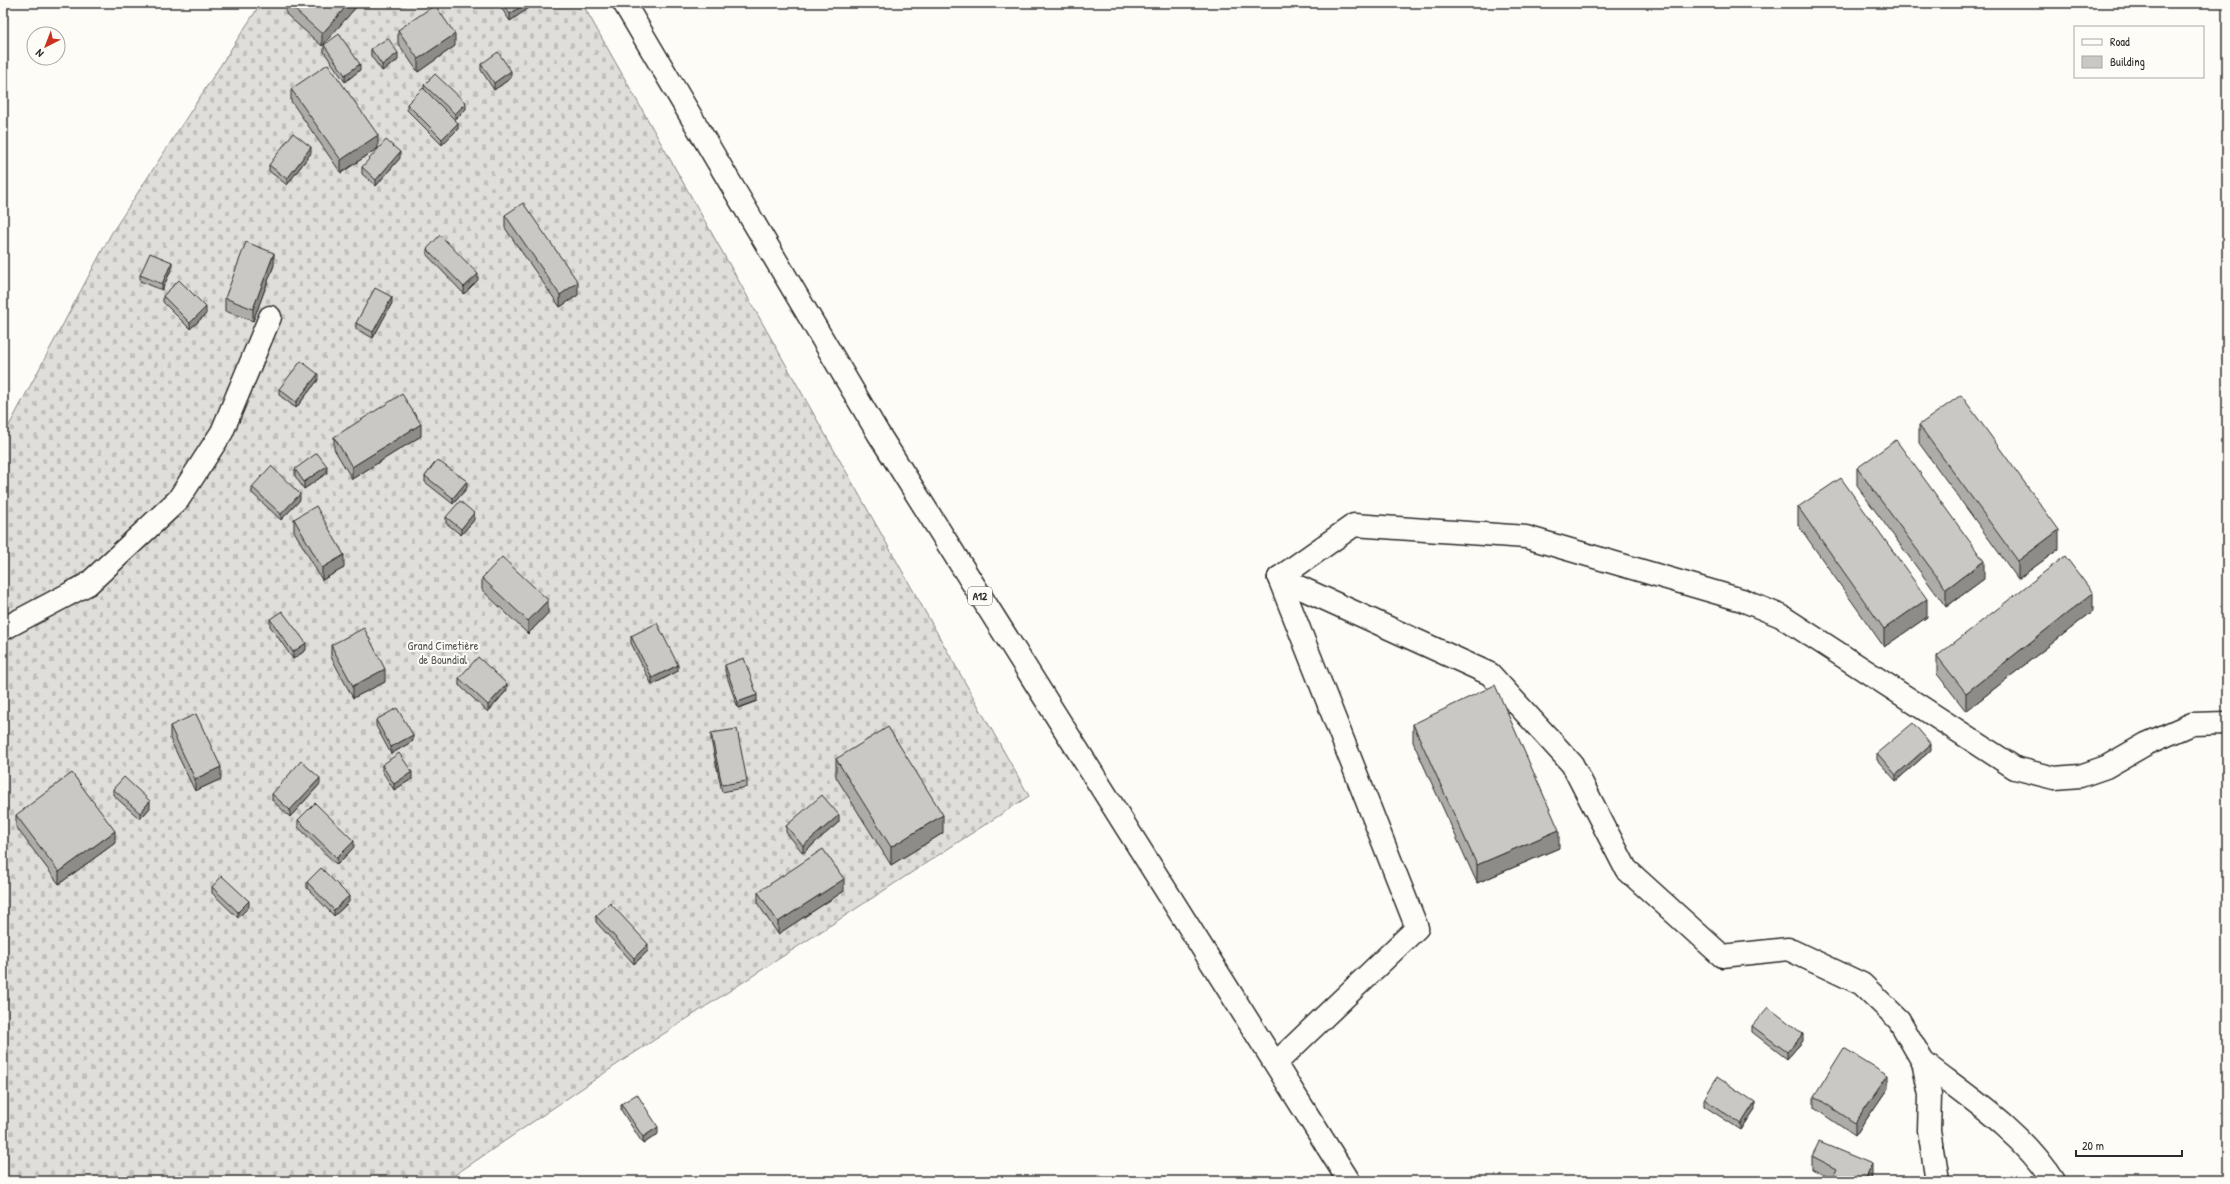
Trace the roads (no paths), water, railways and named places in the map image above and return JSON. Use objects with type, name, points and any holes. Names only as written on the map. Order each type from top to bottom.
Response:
[{"type":"street","name":"A12","points":[[624,3],[878,432],[1349,1181]]},
{"type":"street","points":[[3,629],[88,584],[178,500],[222,432],[270,317]]},
{"type":"street","points":[[1279,578],[1354,524],[1526,537],[1742,600],[1781,616],[2015,768],[2054,778],[2080,776],[2106,767],[2146,744],[2192,724],[2227,723]]},
{"type":"street","points":[[1276,1063],[1417,928],[1279,578]]},
{"type":"street","points":[[1279,578],[1490,674],[1572,764],[1626,869],[1722,956],[1788,949],[1862,984],[1899,1020],[1923,1062],[1930,1095],[1929,1130],[1937,1181]]},
{"type":"street","points":[[1923,1062],[2012,1133],[2046,1169],[2053,1181]]},
{"type":"park label","name":"Grand Cimetière de Boundial","points":[[443,652]]}]
